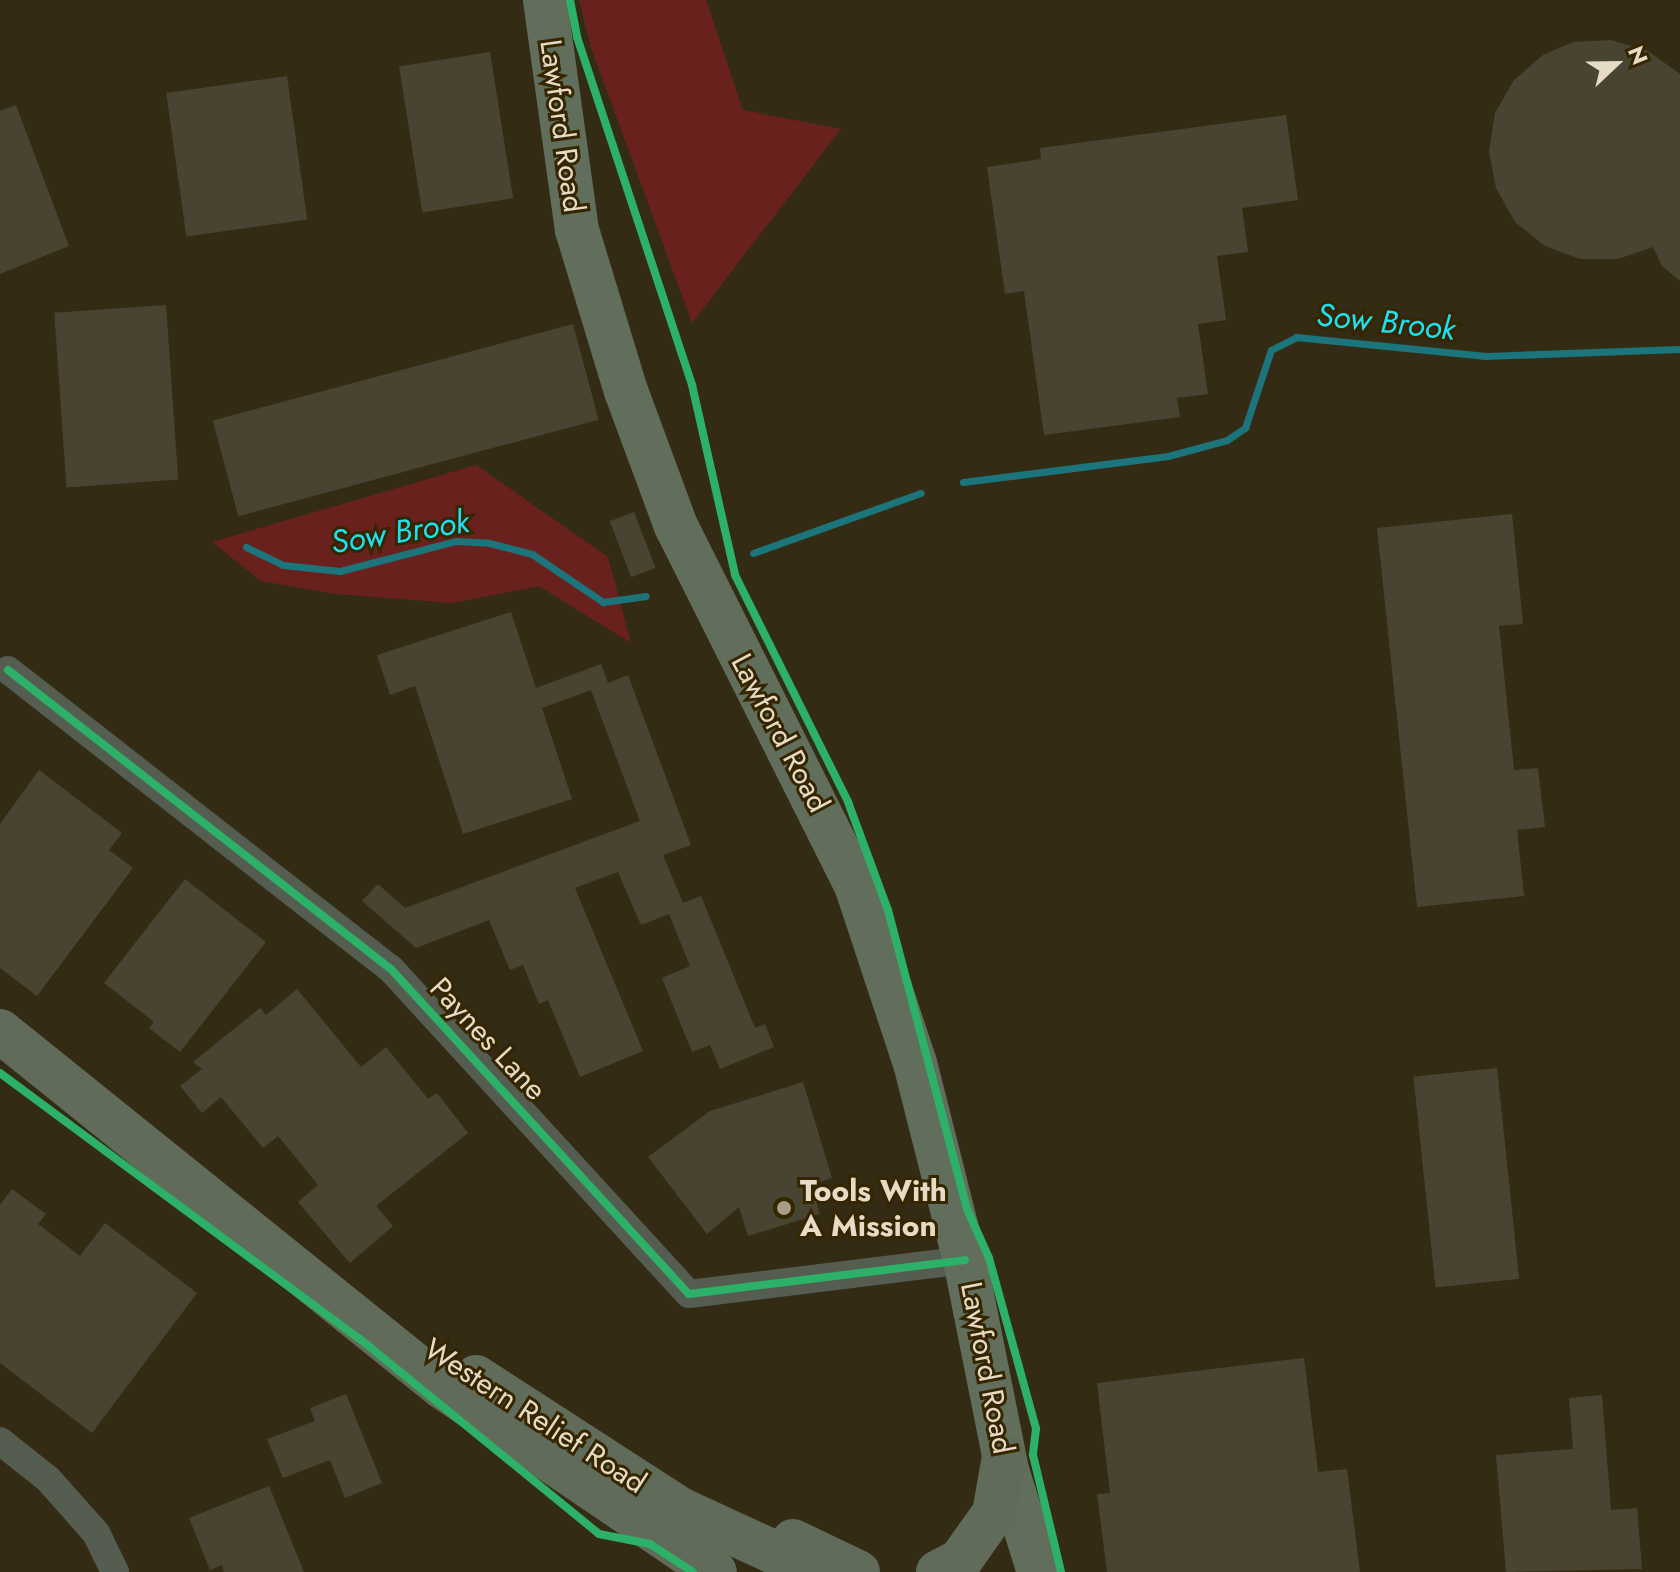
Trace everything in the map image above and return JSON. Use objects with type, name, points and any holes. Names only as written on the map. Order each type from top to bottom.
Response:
[{"type":"highway","name":"Western Relief Road","points":[[0,1031],[441,1386],[715,1572]]},
{"type":"highway","name":"Western Relief Road","points":[[263,1243],[680,1509],[817,1572]]},
{"type":"highway","points":[[938,1572],[960,1561],[994,1513],[1005,1463]]},
{"type":"highway","points":[[680,1509],[777,1572]]},
{"type":"highway","points":[[680,1509],[763,1526],[858,1572]]},
{"type":"main road","name":"Lawford Road","points":[[545,0],[577,230],[626,391],[689,554],[856,885],[915,1063],[965,1260],[1005,1463],[1039,1572]]},
{"type":"main road","name":"Lawford Road","points":[[1005,1463],[1004,1521],[1013,1572]]},
{"type":"street","name":"Paynes Lane","points":[[8,670],[390,968],[689,1294],[965,1260]]},
{"type":"street","points":[[0,1441],[48,1479],[96,1533],[115,1572]]},
{"type":"shaded area","points":[[579,0],[706,0],[743,110],[841,129],[692,323],[590,45]]},
{"type":"shaded area","points":[[476,465],[608,557],[631,643],[539,586],[452,603],[336,594],[261,581],[212,542]]},
{"type":"building","points":[[1611,40],[1648,51],[1680,74],[1680,281],[1662,266],[1653,247],[1618,259],[1580,259],[1545,246],[1515,222],[1496,188],[1489,151],[1495,113],[1514,80],[1543,55],[1573,42]]},
{"type":"building","points":[[490,52],[513,198],[422,213],[399,66]]},
{"type":"building","points":[[287,76],[307,220],[186,237],[166,93]]},
{"type":"building","points":[[16,105],[69,246],[0,274],[0,111]]},
{"type":"building","points":[[1286,115],[1298,200],[1242,208],[1248,252],[1217,256],[1226,320],[1198,324],[1208,394],[1177,398],[1180,417],[1044,435],[1024,291],[1005,294],[987,167],[1041,159],[1040,148]]},
{"type":"building","points":[[166,305],[178,480],[66,487],[54,313]]},
{"type":"building","points":[[573,324],[599,420],[238,516],[213,421]]},
{"type":"building","points":[[634,512],[656,568],[631,577],[610,521]]},
{"type":"building","points":[[1512,514],[1523,624],[1499,626],[1514,770],[1538,768],[1545,827],[1517,830],[1524,896],[1417,907],[1377,528]]},
{"type":"building","points":[[511,612],[536,688],[601,664],[608,683],[628,675],[691,845],[663,855],[683,903],[701,896],[755,1028],[765,1024],[774,1047],[720,1069],[710,1045],[692,1052],[662,978],[690,966],[669,914],[641,925],[618,872],[575,888],[643,1051],[580,1077],[548,1000],[539,1004],[523,965],[510,970],[489,920],[416,948],[362,901],[378,884],[405,908],[640,821],[591,690],[542,708],[572,799],[463,834],[415,686],[390,695],[377,655]]},
{"type":"building","points":[[39,770],[122,833],[109,850],[133,868],[37,996],[0,968],[0,824]]},
{"type":"building","points":[[185,879],[266,942],[180,1052],[149,1028],[154,1022],[104,983]]},
{"type":"building","points":[[297,989],[361,1067],[386,1047],[428,1099],[437,1093],[468,1133],[376,1206],[393,1226],[350,1263],[298,1202],[318,1185],[278,1136],[263,1148],[221,1097],[202,1113],[180,1086],[202,1069],[193,1062],[260,1008],[266,1015]]},
{"type":"building","points":[[1497,1068],[1519,1279],[1436,1288],[1413,1077]]},
{"type":"building","points":[[803,1082],[832,1178],[811,1185],[820,1214],[748,1236],[739,1207],[707,1234],[648,1157],[710,1111]]},
{"type":"building","points":[[12,1189],[46,1214],[38,1224],[80,1256],[105,1223],[197,1293],[92,1433],[0,1363],[0,1205]]},
{"type":"building","points":[[1304,1358],[1318,1472],[1347,1469],[1360,1572],[1107,1572],[1097,1494],[1110,1493],[1097,1383]]},
{"type":"building","points":[[346,1394],[382,1483],[345,1498],[330,1460],[283,1478],[267,1439],[315,1421],[310,1408]]},
{"type":"building","points":[[1602,1395],[1611,1510],[1637,1508],[1642,1569],[1506,1572],[1496,1455],[1573,1449],[1569,1398]]},
{"type":"building","points":[[269,1486],[304,1572],[224,1572],[222,1565],[210,1570],[189,1518]]},
{"type":"waterway","name":"Sow Brook","points":[[963,482],[1168,456],[1227,440],[1245,428],[1271,350],[1296,337],[1486,356],[1680,349]]},
{"type":"waterway","name":"Sow Brook","points":[[753,553],[921,493]]},
{"type":"waterway","name":"Sow Brook","points":[[246,547],[283,565],[340,571],[456,541],[489,543],[532,554],[603,602],[646,596]]},
{"type":"cycle path","points":[[570,0],[577,37],[692,385],[735,575],[848,802],[888,910],[967,1209],[989,1258],[1036,1429],[1033,1455],[1061,1572]]},
{"type":"cycle path","points":[[8,670],[390,968],[689,1294],[965,1260]]},
{"type":"cycle path","points":[[0,1073],[360,1339],[599,1534],[650,1544],[693,1572]]},
{"type":"place","name":"Tools With A Mission","points":[[784,1208]]}]
